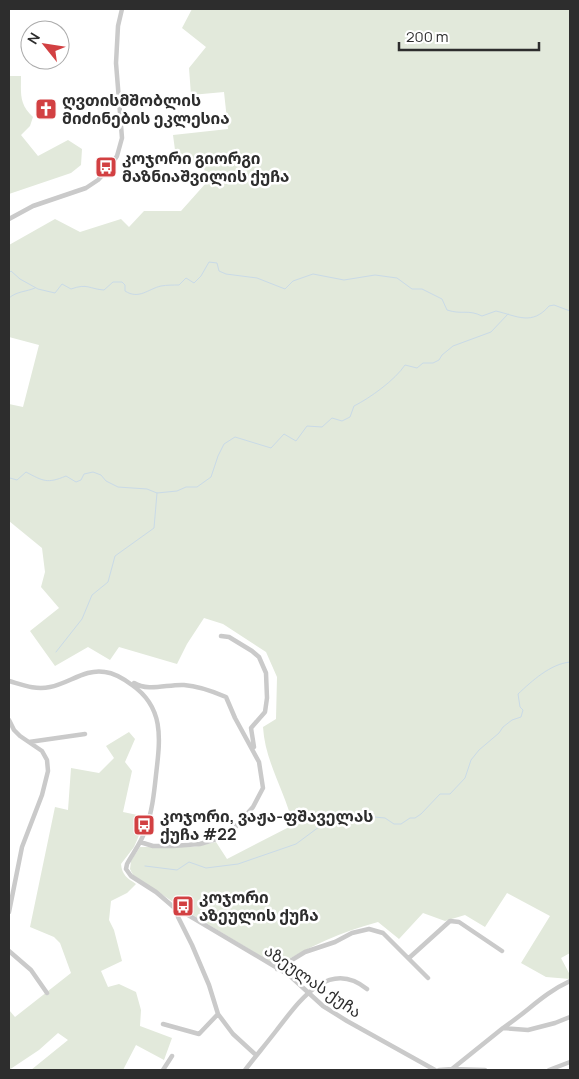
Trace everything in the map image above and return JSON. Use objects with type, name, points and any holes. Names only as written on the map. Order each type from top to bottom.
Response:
[{"type":"street","points":[[9,220],[33,206],[86,188],[98,180],[117,156],[122,138],[116,63],[118,26],[122,9]]},
{"type":"street","points":[[221,636],[229,637],[252,651],[259,657],[266,673],[267,698],[265,712],[251,728],[254,752]]},
{"type":"street","points":[[9,681],[33,688],[49,687],[86,674],[103,671],[144,687],[184,685],[207,689],[226,697],[234,718],[259,762],[263,788],[253,807],[232,830],[220,838],[200,844],[153,846],[140,842]]},
{"type":"street","name":"აზეულას ქუჩა","points":[[123,678],[144,694],[150,703],[159,731],[153,800],[149,818],[140,842],[127,864],[130,876],[156,892],[177,910],[298,982],[323,1006],[362,1030],[437,1070],[485,1070]]},
{"type":"street","points":[[9,720],[11,731],[42,751],[47,760],[48,771],[42,795],[22,847],[9,912]]},
{"type":"street","points":[[29,742],[85,734]]},
{"type":"street","points":[[177,910],[178,917],[209,985],[218,1014],[233,1034],[256,1055]]},
{"type":"street","points":[[409,958],[450,921],[459,922],[502,951]]},
{"type":"street","points":[[277,969],[304,952],[335,942],[352,933],[369,929],[383,933],[428,978]]},
{"type":"street","points":[[9,951],[31,970],[47,992]]},
{"type":"street","points":[[245,1070],[301,999],[315,987],[333,979],[347,979],[358,982],[367,989]]},
{"type":"street","points":[[452,1069],[525,1013],[551,990],[570,981]]},
{"type":"street","points":[[163,1024],[199,1034],[218,1014]]},
{"type":"street","points":[[503,1028],[528,1030],[555,1024],[570,1017]]},
{"type":"street","points":[[163,1070],[172,1056]]},
{"type":"street","points":[[549,1070],[570,1062]]},
{"type":"shaded area","points":[[192,9],[570,9],[570,953],[561,958],[570,975],[570,979],[546,977],[521,963],[550,916],[507,893],[485,927],[465,915],[445,921],[423,913],[399,939],[378,922],[326,940],[277,966],[191,914],[133,875],[130,869],[131,861],[140,847],[194,847],[216,842],[227,859],[293,825],[267,752],[265,740],[263,727],[276,719],[277,677],[266,652],[223,624],[204,618],[177,664],[119,647],[110,660],[88,647],[55,666],[30,631],[59,608],[41,587],[45,572],[42,548],[9,521],[9,404],[23,407],[39,345],[9,337],[9,245],[55,219],[80,232],[121,219],[129,227],[144,211],[181,211],[206,183],[204,167],[175,150],[173,135],[228,129],[224,92],[191,95],[189,68],[206,47],[182,28]]},
{"type":"shaded area","points":[[9,76],[21,76],[23,103],[33,117],[30,126],[21,135],[38,156],[68,140],[82,149],[81,165],[71,173],[9,194]]},
{"type":"shaded area","points":[[129,732],[135,739],[125,762],[132,771],[123,812],[147,817],[134,847],[121,864],[125,876],[136,884],[127,893],[111,901],[109,920],[114,930],[122,961],[101,971],[108,987],[119,984],[136,992],[141,1010],[140,1026],[172,1038],[164,1060],[136,1045],[123,1070],[31,1070],[68,1040],[58,1033],[39,1050],[9,1070],[9,1010],[15,1017],[71,973],[60,943],[54,937],[30,927],[55,807],[68,810],[71,768],[99,773],[114,758],[106,746]]},
{"type":"waterway","points":[[9,273],[11,271],[20,279],[38,289],[55,293],[62,284],[71,289],[85,286],[104,290],[113,282],[122,282],[125,285],[125,291],[139,294],[156,287],[179,285],[186,278],[194,283],[201,276],[209,262],[217,263],[219,271],[226,274],[257,278],[285,289],[293,281],[313,274],[344,280],[375,275],[397,278],[412,289],[422,289],[442,299],[447,310],[482,316],[496,311],[530,318],[543,312],[549,306],[554,305],[570,311]]},
{"type":"waterway","points":[[9,298],[35,288]]},
{"type":"waterway","points":[[9,481],[10,478],[17,480],[26,472],[37,478],[49,481],[66,476],[76,482],[81,480],[84,474],[93,472],[101,475],[106,481],[118,487],[147,489],[157,493],[177,491],[186,487],[197,487],[211,477],[224,444],[235,437],[271,448],[284,434],[296,441],[307,426],[322,427],[332,418],[342,421],[350,417],[354,406],[382,388],[405,365],[417,368],[423,363],[433,363],[439,360],[453,346],[491,332],[508,314]]},
{"type":"waterway","points":[[56,652],[82,619],[92,595],[108,582],[115,556],[154,528],[157,493]]},
{"type":"waterway","points":[[145,866],[177,870],[189,862],[206,868],[238,864],[296,844],[327,821],[336,819],[344,821],[364,816],[385,818],[394,824],[401,824],[410,818],[415,818],[440,794],[450,794],[465,778],[471,760],[479,750],[499,733],[503,727],[512,720],[521,717],[523,710],[520,707],[518,694],[548,670],[570,662]]},
{"type":"place","name":"ღვთისმშობლის მიძინების ეკლესია","points":[[46,109]]},
{"type":"place","name":"კოჯორი გიორგი მაზნიაშვილის ქუჩა","points":[[106,167]]},
{"type":"place","name":"კოჯორი, ვაჟა-ფშაველას ქუჩა #22","points":[[144,825]]},
{"type":"place","name":"კოჯორი აზეულის ქუჩა","points":[[183,906]]}]
